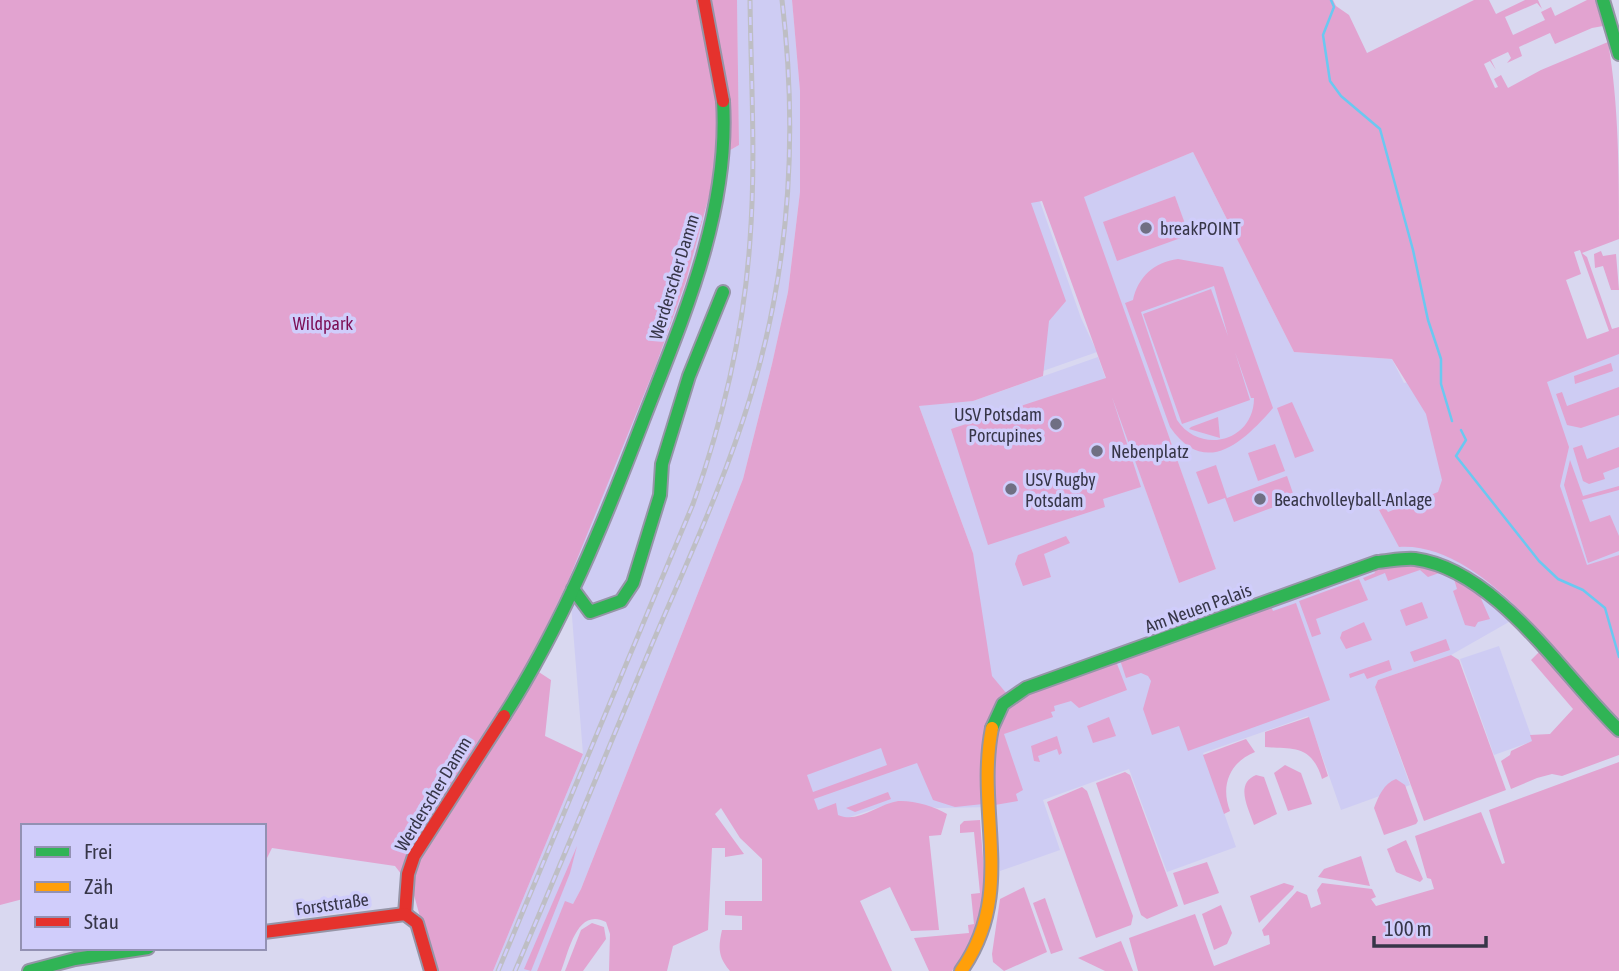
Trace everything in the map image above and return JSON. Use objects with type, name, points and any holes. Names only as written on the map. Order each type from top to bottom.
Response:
[{"type":"street","name":"Werderscher Damm","points":[[405,914],[408,874],[424,836],[510,707],[573,589],[614,494],[688,304],[721,177],[725,137],[722,90],[704,0]]},
{"type":"street","points":[[1603,0],[1619,54]]},
{"type":"street","points":[[573,589],[590,612],[621,601],[633,583],[660,495],[662,464],[689,376],[723,292]]},
{"type":"street","name":"Am Neuen Palais","points":[[961,971],[982,937],[993,891],[988,758],[992,726],[1002,705],[1027,688],[1377,562],[1406,557],[1430,561],[1495,600],[1536,639],[1619,730]]},
{"type":"street","points":[[405,914],[417,923],[430,971]]},
{"type":"street","name":"Forststraße","points":[[266,932],[405,914]]},
{"type":"street","points":[[29,971],[75,959],[135,950]]},
{"type":"shaded area","points":[[737,0],[792,0],[800,91],[800,192],[788,292],[772,364],[743,479],[581,889],[573,904],[565,902],[537,971],[493,971],[583,754],[569,579],[686,281],[720,156],[739,145]]},
{"type":"shaded area","points":[[969,0],[1081,318],[1097,352],[955,402],[973,401],[1098,357],[1179,583],[1216,569],[1083,197],[1193,152],[1294,352],[1392,359],[1404,383],[1619,338],[1619,555],[1548,579],[1558,594],[1451,655],[1378,680],[1375,687],[1410,785],[1341,810],[1308,716],[1203,753],[1236,847],[1167,872],[1129,769],[1043,800],[1060,850],[1000,871],[994,807],[937,808],[898,801],[811,830],[802,763],[973,553],[919,406],[943,403]]},
{"type":"shaded area","points":[[1499,646],[1533,741],[1494,755],[1460,659]]},
{"type":"green space","name":"Wildpark","points":[[0,0],[737,0],[739,145],[720,156],[686,281],[656,365],[569,579],[528,665],[551,680],[545,736],[583,754],[493,971],[435,971],[412,888],[395,866],[272,848],[266,860],[266,824],[21,824],[21,900],[0,905]]},
{"type":"green space","points":[[792,0],[1333,0],[1336,6],[1349,15],[1367,53],[1474,0],[1489,0],[1496,14],[1525,0],[1538,0],[1542,9],[1537,3],[1505,17],[1513,35],[1545,20],[1541,12],[1551,7],[1555,16],[1587,0],[1595,0],[1603,26],[1555,44],[1550,33],[1519,47],[1522,56],[1507,63],[1511,58],[1508,52],[1491,60],[1496,70],[1490,61],[1484,64],[1495,88],[1498,87],[1494,79],[1501,75],[1508,88],[1541,70],[1608,42],[1616,115],[1619,239],[1582,253],[1587,257],[1612,329],[1619,327],[1619,354],[1547,382],[1569,447],[1560,486],[1587,565],[1619,555],[1619,724],[1549,641],[1492,585],[1462,564],[1430,551],[1399,547],[1379,510],[1384,506],[1388,512],[1438,492],[1442,480],[1426,414],[1392,359],[1294,352],[1193,152],[1084,197],[1216,569],[1179,583],[1112,397],[1141,487],[1103,499],[1105,507],[988,545],[951,429],[1106,378],[1042,201],[1031,203],[1066,301],[1049,321],[1043,376],[973,401],[919,406],[973,553],[992,676],[1007,694],[997,705],[983,804],[955,807],[933,800],[917,763],[814,799],[818,810],[836,803],[838,815],[846,817],[860,815],[898,801],[923,804],[947,814],[941,835],[929,836],[939,930],[911,931],[890,887],[860,901],[892,971],[730,971],[720,952],[722,930],[742,930],[742,916],[725,915],[725,901],[762,901],[762,859],[740,838],[721,808],[715,814],[744,854],[725,857],[725,848],[712,848],[708,930],[673,946],[667,971],[609,971],[610,934],[606,922],[596,919],[588,921],[576,933],[561,971],[537,971],[565,901],[573,904],[581,889],[743,479],[788,292],[800,192],[800,91]],"holes":[[[1580,250],[1609,331],[1587,339],[1566,280],[1581,274],[1574,252]],[[881,748],[887,765],[813,792],[807,775]]]},
{"type":"green space","name":"breakPOINT","points":[[1175,196],[1189,235],[1117,261],[1103,222]]},
{"type":"green space","points":[[1601,251],[1603,256],[1616,254],[1619,290],[1611,290],[1603,266],[1595,268],[1594,254]]},
{"type":"green space","points":[[1178,259],[1223,267],[1273,408],[1237,442],[1211,453],[1197,451],[1170,427],[1125,303],[1133,300],[1139,284],[1148,272]],"holes":[[[1214,286],[1228,336],[1211,289],[1143,314],[1182,424],[1250,400],[1235,352],[1251,398],[1254,398],[1252,413],[1236,434],[1224,439],[1199,438],[1187,431],[1177,420],[1141,312]]]},
{"type":"green space","points":[[1611,363],[1613,371],[1575,384],[1574,376]]},
{"type":"green space","points":[[1619,387],[1619,415],[1581,428],[1567,425],[1556,394],[1562,392],[1567,406]]},
{"type":"green space","points":[[1292,402],[1314,451],[1295,458],[1277,408]]},
{"type":"green space","points":[[1218,417],[1220,438],[1189,429],[1191,427]]},
{"type":"green space","points":[[1275,444],[1285,471],[1258,481],[1248,453]]},
{"type":"green space","points":[[1582,445],[1587,459],[1619,447],[1619,467],[1603,473],[1605,479],[1589,484],[1583,481],[1573,448]]},
{"type":"green space","points":[[1570,460],[1583,496],[1619,486],[1619,490],[1582,500],[1590,522],[1610,515],[1619,536],[1619,551],[1588,563],[1564,485]]},
{"type":"green space","name":"Beachvolleyball-Anlage","points":[[1216,465],[1227,498],[1287,476],[1295,499],[1234,522],[1225,498],[1208,504],[1196,472]]},
{"type":"green space","points":[[1066,536],[1070,543],[1044,554],[1051,577],[1023,586],[1015,564],[1018,555]]},
{"type":"green space","points":[[1406,562],[1435,568],[1439,573],[1428,577],[1420,570],[1388,581],[1385,573],[1365,581],[1363,578],[1375,573],[1373,567]]},
{"type":"green space","points":[[1359,579],[1368,600],[1316,619],[1321,634],[1312,637],[1299,601]]},
{"type":"green space","points":[[1454,579],[1479,594],[1490,619],[1478,622],[1475,627],[1465,625],[1453,591],[1457,589]]},
{"type":"green space","points":[[1422,602],[1428,618],[1406,626],[1400,610]]},
{"type":"green space","points":[[1296,603],[1330,700],[1188,751],[1179,726],[1152,735],[1143,709],[1151,681],[1141,673],[1126,678],[1120,660],[1271,606],[1273,611]]},
{"type":"green space","points":[[1364,622],[1372,640],[1346,649],[1340,638],[1342,632]]},
{"type":"green space","points":[[1446,639],[1450,650],[1414,662],[1410,652]]},
{"type":"green space","points":[[1542,649],[1619,737],[1619,755],[1562,776],[1552,774],[1511,789],[1501,761],[1510,755],[1511,751],[1532,741],[1530,735],[1550,734],[1573,709],[1531,660]]},
{"type":"green space","points":[[1451,655],[1459,660],[1506,790],[1424,821],[1375,687],[1378,680]]},
{"type":"green space","points":[[1389,660],[1392,670],[1367,679],[1364,673],[1350,678],[1349,674]]},
{"type":"green space","points":[[1116,661],[1127,690],[1079,708],[1071,701],[1054,706],[1055,711],[1051,712],[1053,717],[1004,734],[1023,790],[1016,794],[1018,801],[995,805],[992,760],[995,732],[1007,708],[1020,696]]},
{"type":"green space","points":[[1109,717],[1116,736],[1093,743],[1087,726]]},
{"type":"green space","points":[[1309,717],[1328,776],[1322,779],[1306,753],[1265,747],[1265,732]]},
{"type":"green space","points":[[1057,736],[1062,753],[1059,755],[1057,749],[1038,756],[1040,762],[1034,761],[1031,746]]},
{"type":"green space","points":[[1246,739],[1255,752],[1239,762],[1229,776],[1226,792],[1230,811],[1224,814],[1203,755]]},
{"type":"green space","points":[[1619,762],[1619,971],[1138,971],[1129,938],[1195,914],[1214,966],[1270,944],[1269,935],[1264,936],[1262,930],[1297,891],[1307,895],[1311,908],[1321,904],[1317,890],[1322,883],[1372,889],[1376,897],[1371,899],[1376,906],[1434,889],[1431,879],[1427,878],[1415,836],[1481,812],[1502,864],[1505,863],[1489,810]]},
{"type":"green space","points":[[1285,765],[1301,773],[1312,804],[1288,811],[1274,773]]},
{"type":"green space","points":[[1125,772],[1130,775],[1178,906],[1147,919],[1141,915],[1096,783]]},
{"type":"green space","points":[[1256,775],[1264,777],[1277,814],[1254,825],[1244,791],[1249,779]]},
{"type":"green space","points":[[1396,779],[1405,785],[1418,821],[1384,835],[1374,808],[1385,787]]},
{"type":"green space","points":[[1082,787],[1087,791],[1133,916],[1131,925],[1096,938],[1047,802]]},
{"type":"green space","points":[[888,792],[891,799],[855,812],[846,808]]},
{"type":"green space","points":[[980,820],[984,899],[975,935],[966,953],[952,971],[929,971],[914,938],[969,933],[968,925],[974,924],[971,894],[980,893],[974,832],[960,833],[960,825],[964,821]]},
{"type":"green space","points":[[1406,840],[1423,879],[1420,882],[1396,872],[1387,849]]},
{"type":"green space","points":[[577,846],[570,873],[531,971],[524,969]]},
{"type":"green space","points":[[1361,856],[1370,886],[1318,877],[1324,869]]},
{"type":"green space","points":[[1207,862],[1219,893],[1184,905],[1173,873]]},
{"type":"green space","points":[[1284,883],[1294,886],[1293,889],[1259,923],[1250,896]]},
{"type":"green space","points":[[1024,887],[1047,952],[1004,971],[993,962],[992,954],[1000,899]]},
{"type":"green space","points":[[1045,898],[1063,950],[1051,954],[1033,903]]},
{"type":"green space","points":[[1221,905],[1232,933],[1227,944],[1214,950],[1202,914]]},
{"type":"green space","points":[[592,923],[604,927],[606,939],[583,971],[565,971],[581,930]]},
{"type":"green space","points":[[1121,941],[1133,971],[1105,971],[1078,958]]},
{"type":"waterway","points":[[1331,0],[1334,7],[1323,35],[1330,81],[1341,96],[1380,129],[1413,250],[1428,320],[1441,359],[1441,384],[1452,421]]},
{"type":"waterway","points":[[1461,430],[1466,440],[1456,456],[1539,561],[1558,579],[1583,590],[1605,608],[1619,657]]},
{"type":"railway","points":[[498,971],[693,504],[723,407],[743,307],[752,210],[750,0]]},
{"type":"railway","points":[[515,971],[716,493],[740,430],[764,349],[782,250],[787,201],[789,100],[782,0]]},
{"type":"traffic: fast","points":[[1603,0],[1619,54]]},
{"type":"traffic: fast","points":[[504,716],[545,645],[582,571],[688,303],[701,263],[719,183],[723,101]]},
{"type":"traffic: fast","points":[[573,589],[590,612],[621,601],[633,583],[660,495],[662,464],[689,376],[723,292]]},
{"type":"traffic: fast","points":[[992,728],[1003,704],[1026,688],[1377,562],[1415,559],[1445,567],[1474,583],[1501,604],[1527,628],[1619,730]]},
{"type":"traffic: fast","points":[[29,971],[75,959],[135,950]]},
{"type":"traffic: slow","points":[[961,971],[978,941],[987,912],[991,882],[988,760],[992,728]]},
{"type":"traffic: jam","points":[[704,0],[723,101]]},
{"type":"traffic: jam","points":[[405,914],[408,874],[414,856],[504,716]]},
{"type":"traffic: jam","points":[[266,932],[405,914],[417,923],[431,971]]},
{"type":"place","name":"breakPOINT","points":[[1146,228]]},
{"type":"place","name":"USV Potsdam Porcupines","points":[[1056,424]]},
{"type":"place","name":"Nebenplatz","points":[[1097,451]]},
{"type":"place","name":"USV Rugby Potsdam","points":[[1011,489]]},
{"type":"place","name":"Beachvolleyball-Anlage","points":[[1260,499]]}]
